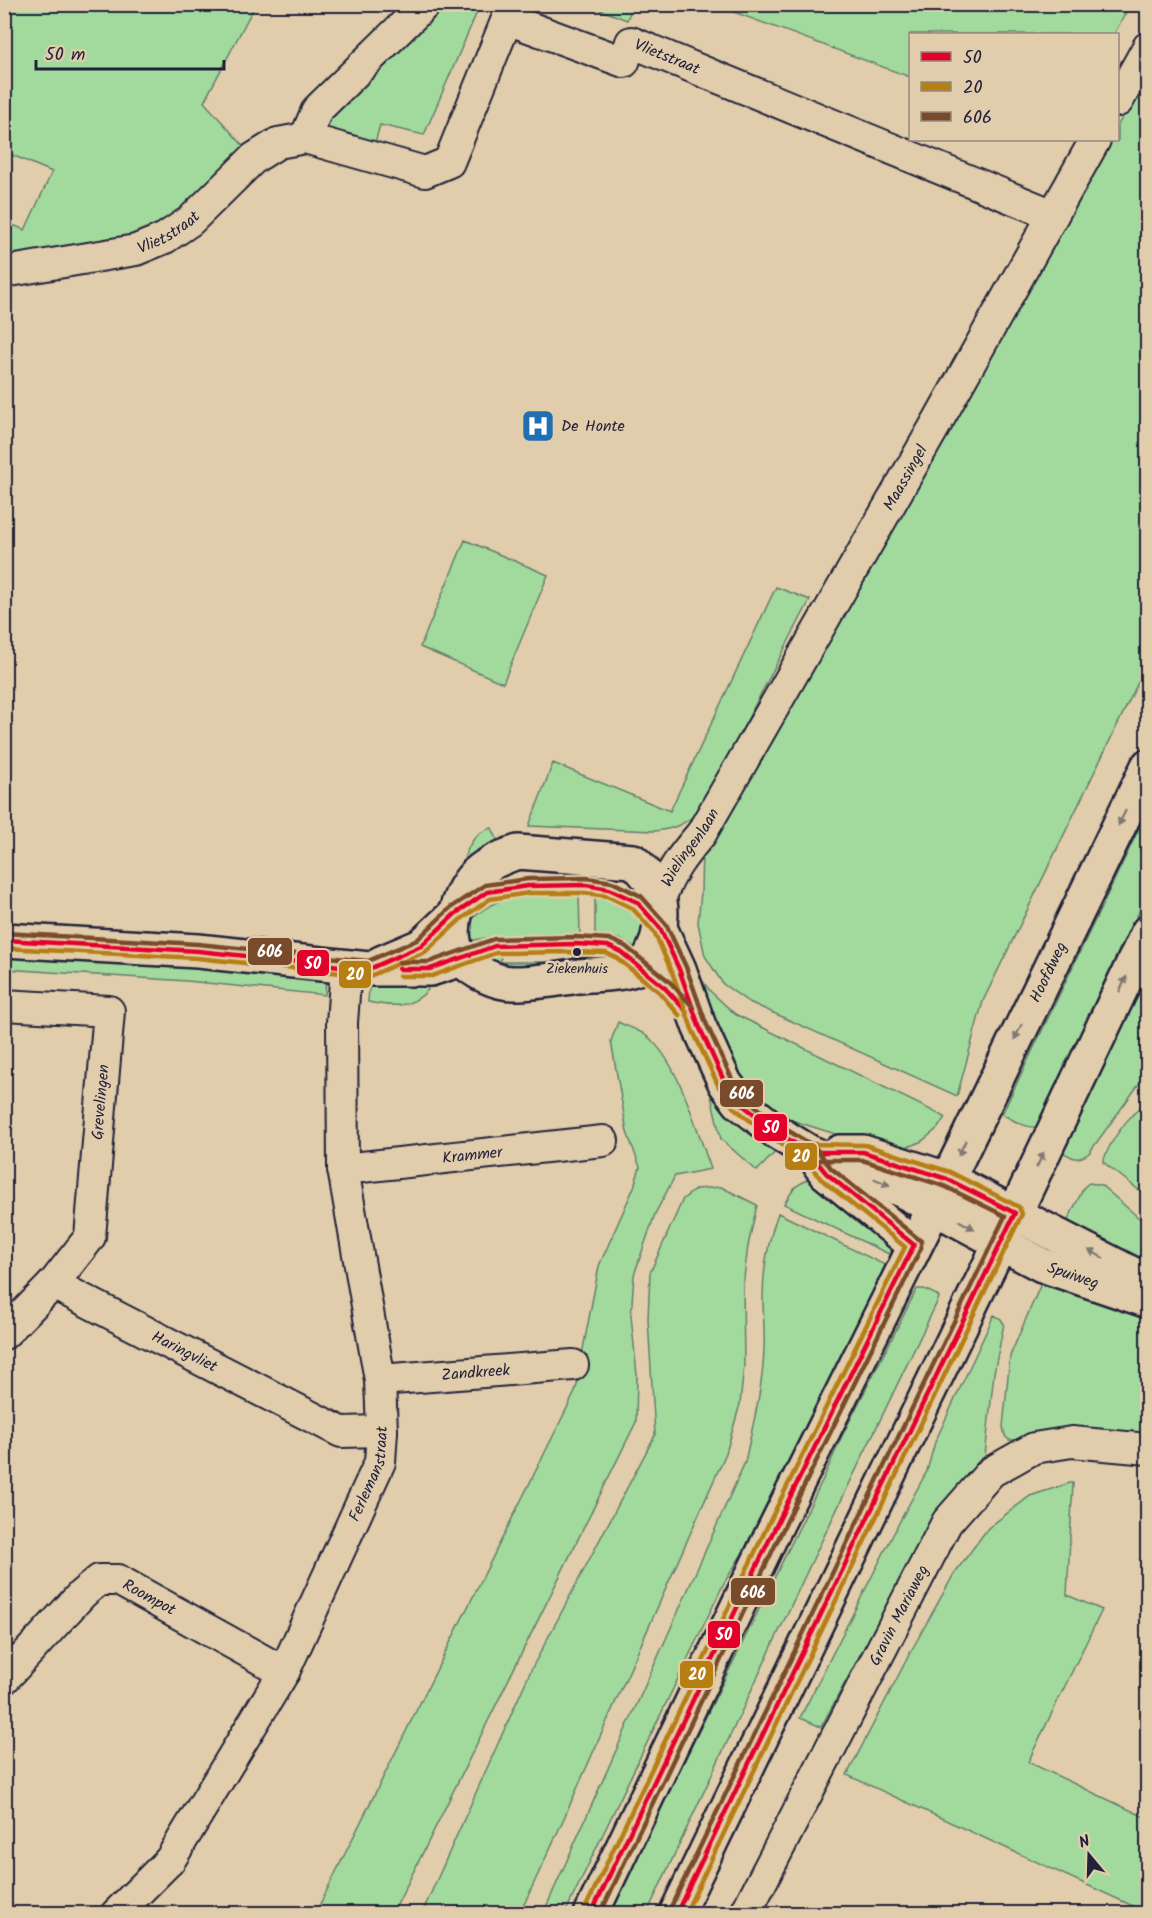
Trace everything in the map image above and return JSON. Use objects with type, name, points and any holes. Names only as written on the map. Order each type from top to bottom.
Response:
[{"type":"main road","name":"Hoofdweg","points":[[591,1914],[773,1532],[934,1208],[1148,766]]},
{"type":"main road","points":[[660,914],[654,951],[640,968],[514,984],[484,976],[462,959],[453,930],[461,895],[469,880],[500,858],[518,852],[633,861],[652,883],[660,914],[699,1026],[725,1083],[739,1102],[778,1133],[809,1152],[901,1190],[1001,1243]]},
{"type":"main road","points":[[357,968],[421,946],[455,914]]},
{"type":"main road","points":[[676,1914],[1001,1243],[1148,932]]},
{"type":"main road","points":[[4,940],[198,951],[357,968],[430,969],[462,959]]},
{"type":"main road","points":[[640,968],[664,987],[699,1026]]},
{"type":"main road","points":[[809,1152],[863,1152],[948,1179],[1015,1213]]},
{"type":"main road","points":[[809,1152],[826,1173],[914,1245]]},
{"type":"main road","name":"Spuiweg","points":[[1015,1213],[1148,1282]]},
{"type":"main road","name":"Spuiweg","points":[[1001,1243],[1042,1264],[1148,1301]]},
{"type":"street","points":[[305,138],[317,110],[425,4]]},
{"type":"street","name":"Vlietstraat","points":[[4,272],[136,250],[165,238],[190,221],[254,158],[278,143],[305,138],[425,171],[449,162],[507,19],[624,62],[631,42],[1053,215]]},
{"type":"street","points":[[1119,99],[1148,47]]},
{"type":"street","name":"Maassingel","points":[[712,815],[939,419],[1094,141]]},
{"type":"street","name":"Wielingenlaan","points":[[633,861],[656,856],[674,848],[712,815]]},
{"type":"street","name":"Wielingenlaan","points":[[660,914],[670,873],[701,834],[712,815]]},
{"type":"street","name":"Ferlemanstraat","points":[[116,1914],[170,1860],[284,1672],[380,1462],[382,1431],[380,1380],[343,1169],[342,1023],[357,968]]},
{"type":"street","name":"Grevelingen","points":[[4,1005],[109,1011],[90,1237],[53,1284]]},
{"type":"street","name":"Krammer","points":[[343,1169],[603,1141]]},
{"type":"street","points":[[4,1334],[53,1284]]},
{"type":"street","name":"Haringvliet","points":[[53,1284],[341,1432],[382,1431]]},
{"type":"street","name":"Zandkreek","points":[[380,1380],[573,1365]]},
{"type":"street","name":"Gravin Mariaweg","points":[[745,1914],[947,1522],[991,1472],[1034,1448],[1072,1442],[1148,1449]]},
{"type":"street","name":"Roompot","points":[[4,1678],[82,1594],[99,1580],[118,1580],[284,1672]]},
{"type":"green space","points":[[4,5],[255,5],[204,102],[249,152],[163,225],[116,242],[5,257],[5,222],[25,230],[52,172],[5,152]]},
{"type":"green space","points":[[443,5],[480,5],[424,135],[380,125],[375,143],[326,131],[331,114]]},
{"type":"green space","points":[[588,5],[633,5],[627,20]]},
{"type":"green space","points":[[715,5],[1130,5],[1115,33],[909,33],[909,77]]},
{"type":"green space","points":[[1147,72],[1147,664],[983,1001],[957,1096],[747,1001],[723,984],[705,956],[698,923],[702,848],[1108,141],[1119,141],[1119,123]]},
{"type":"green space","points":[[465,540],[548,575],[503,683],[420,647]]},
{"type":"green space","points":[[776,587],[810,600],[700,810],[679,825],[655,831],[529,826],[553,763],[670,811]]},
{"type":"green space","points":[[1147,812],[1147,894],[1039,1127],[1020,1124],[1002,1114]]},
{"type":"green space","points":[[492,828],[497,839],[486,852],[460,872],[474,839],[485,830]]},
{"type":"green space","points":[[534,894],[579,894],[580,934],[577,936],[489,937],[470,941],[469,921],[495,903],[508,898]]},
{"type":"green space","points":[[595,894],[624,905],[641,921],[643,937],[640,951],[620,939],[595,934]]},
{"type":"green space","points":[[501,949],[501,962],[573,962],[574,949],[608,955],[609,962],[513,974],[485,961],[489,951]]},
{"type":"green space","points":[[4,954],[326,974],[325,995],[187,981],[5,969]]},
{"type":"green space","points":[[1147,973],[1147,1073],[1089,1153],[1078,1158],[1072,1157],[1061,1151]]},
{"type":"green space","points":[[423,975],[428,990],[414,1001],[400,1005],[368,1002],[370,976]]},
{"type":"green space","points":[[687,977],[701,979],[711,992],[735,1014],[945,1117],[938,1128],[922,1141],[900,1148],[842,1136],[759,1110],[746,1098]]},
{"type":"green space","points":[[618,1022],[644,1034],[667,1059],[693,1116],[711,1169],[675,1176],[655,1214],[634,1275],[631,1316],[637,1375],[636,1422],[393,1913],[315,1914],[575,1392],[582,1367],[583,1349],[599,1266],[634,1187],[640,1167],[627,1132],[611,1041]]},
{"type":"green space","points":[[711,1096],[744,1126],[778,1149],[757,1171],[721,1139]]},
{"type":"green space","points":[[1147,1102],[1147,1200],[1140,1191],[1103,1162],[1110,1145],[1121,1129]]},
{"type":"green space","points":[[816,1174],[891,1244],[891,1255],[784,1204],[795,1187]]},
{"type":"green space","points":[[1089,1183],[1101,1185],[1147,1225],[1147,1266],[1074,1226],[1068,1220],[1084,1187]]},
{"type":"green space","points":[[721,1187],[757,1205],[748,1246],[743,1286],[744,1366],[740,1404],[726,1453],[520,1913],[422,1913],[531,1670],[655,1435],[648,1319],[650,1273],[683,1199],[696,1189]]},
{"type":"green space","points":[[778,1213],[889,1267],[774,1502],[724,1583],[565,1913],[543,1914],[745,1462],[762,1377],[765,1266]]},
{"type":"green space","points":[[1043,1279],[1147,1315],[1147,1439],[1009,1440],[1005,1436],[1003,1427],[1010,1356]]},
{"type":"green space","points":[[917,1289],[924,1289],[939,1298],[812,1561],[647,1913],[609,1914],[842,1436]]},
{"type":"green space","points":[[994,1315],[1004,1324],[994,1373],[984,1465],[926,1533],[821,1727],[800,1718],[927,1471],[935,1442]]},
{"type":"green space","points":[[1073,1483],[1067,1595],[1102,1610],[1028,1762],[1147,1818],[1146,1912],[847,1775],[954,1574],[988,1528],[1030,1496]]},
{"type":"transit line","name":"606","points":[[4,933],[198,944],[368,961],[417,940],[450,908],[485,885],[528,879],[587,878],[612,882],[641,896],[666,924],[686,967],[706,1023],[732,1079],[744,1097],[782,1127],[814,1146],[831,1168],[921,1241],[921,1248],[780,1535],[600,1914]]},
{"type":"transit line","name":"50","points":[[4,940],[198,951],[369,969],[421,946],[455,914],[487,892],[528,886],[586,885],[609,889],[637,902],[660,928],[679,969],[699,1026],[725,1083],[739,1102],[778,1133],[809,1152],[826,1173],[914,1245],[773,1532],[591,1914]]},
{"type":"transit line","name":"20","points":[[4,948],[197,958],[370,976],[425,952],[460,920],[490,899],[529,893],[585,893],[607,896],[632,908],[654,932],[672,972],[692,1029],[719,1087],[733,1107],[773,1139],[804,1158],[821,1179],[905,1247],[766,1529],[584,1911]]},
{"type":"transit line","name":"606","points":[[399,962],[429,962],[494,939],[576,937],[609,939],[625,946],[669,981],[692,1006]]},
{"type":"transit line","name":"50","points":[[399,969],[430,969],[495,946],[576,944],[608,946],[621,952],[664,987],[686,1011]]},
{"type":"transit line","name":"20","points":[[399,976],[432,976],[496,953],[606,953],[617,958],[659,992],[680,1016]]},
{"type":"transit line","name":"20","points":[[685,1914],[1022,1214],[1019,1207],[950,1172],[865,1145],[809,1144]]},
{"type":"transit line","name":"50","points":[[676,1914],[1015,1213],[947,1179],[863,1152],[809,1152]]},
{"type":"transit line","name":"606","points":[[669,1911],[1005,1216],[944,1186],[862,1160],[809,1160]]},
{"type":"place","name":"De Honte","points":[[538,426]]},
{"type":"place","name":"Ziekenhuis","points":[[577,952]]}]
